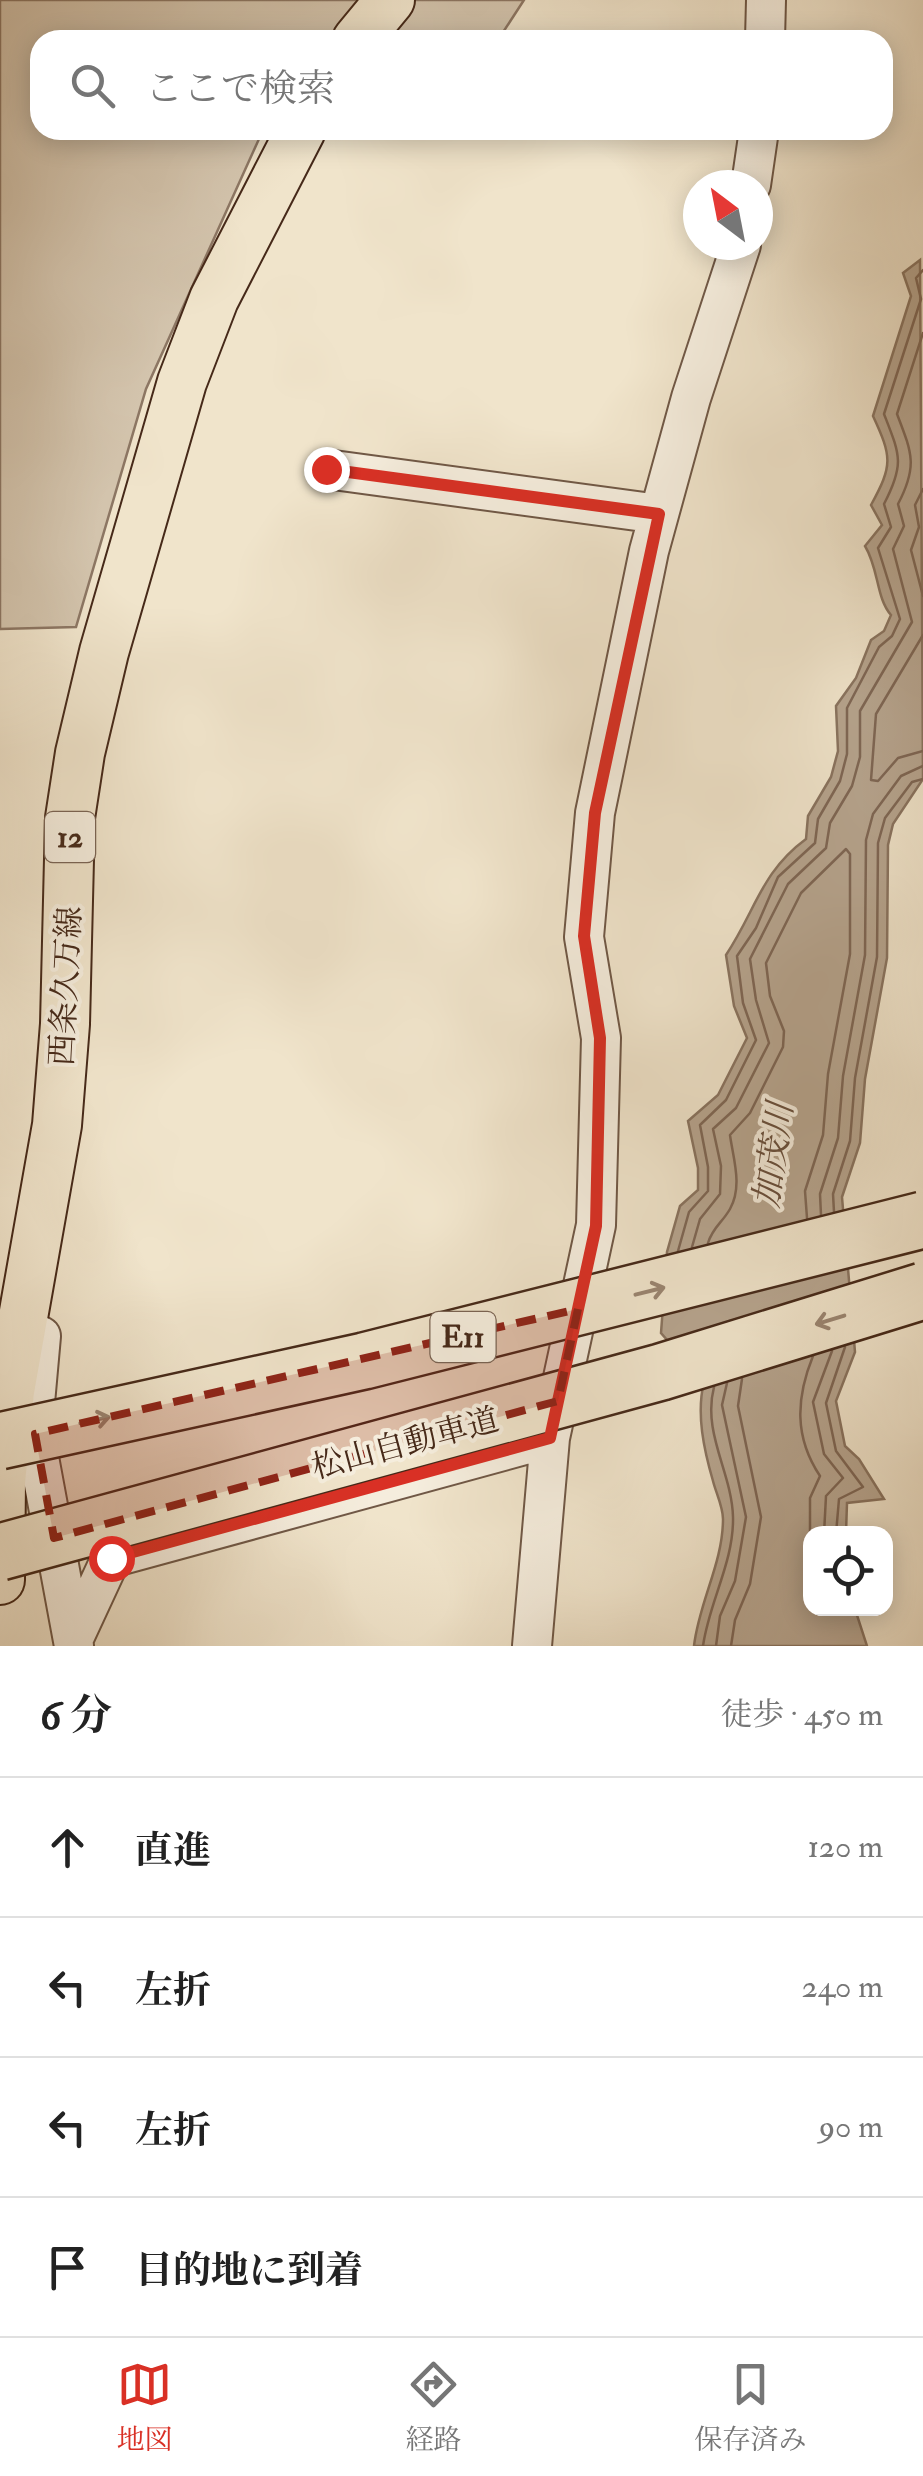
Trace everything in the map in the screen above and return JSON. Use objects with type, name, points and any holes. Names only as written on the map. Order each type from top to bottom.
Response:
[{"type":"highway","name":"E11","points":[[0,1441],[383,1356],[923,1220]]},
{"type":"highway","name":"松山自動車道","points":[[0,1552],[605,1388],[923,1291]]},
{"type":"main road","points":[[365,30],[390,0]]},
{"type":"main road","name":"西条久万線","points":[[0,1580],[1,1482],[10,1391],[57,1126],[66,1024],[70,818],[104,652],[182,382],[214,299],[296,140]]},
{"type":"street","points":[[765,30],[766,0]]},
{"type":"street","points":[[753,170],[758,140]]},
{"type":"street","points":[[532,1646],[550,1438],[596,1226],[600,1038],[584,936],[595,813],[659,514],[737,260]]},
{"type":"street","points":[[326,469],[659,514]]},
{"type":"street","points":[[57,1126],[69,1140],[70,1155],[36,1370],[33,1425],[74,1643]]},
{"type":"street","points":[[74,1643],[111,1558],[550,1438]]},
{"type":"highlighted area","points":[[578,1309],[558,1401],[54,1538],[35,1434]]},
{"type":"shaded area","points":[[0,0],[524,0],[504,30],[30,30],[30,140],[258,140],[146,389],[76,627],[0,629]]},
{"type":"water","name":"加茂川","points":[[920,260],[923,779],[893,824],[888,845],[887,958],[865,1079],[860,1143],[842,1197],[855,1352],[836,1401],[845,1446],[859,1459],[884,1499],[847,1503],[846,1526],[803,1526],[803,1616],[857,1616],[867,1646],[694,1646],[719,1551],[723,1519],[702,1432],[704,1382],[661,1333],[667,1252],[680,1206],[698,1190],[698,1168],[688,1121],[718,1095],[747,1038],[734,1006],[726,955],[769,878],[806,839],[808,816],[831,777],[838,751],[836,706],[856,678],[871,640],[884,631],[891,615],[865,546],[882,525],[871,505],[883,480],[887,452],[873,416],[911,296],[903,273]]},
{"type":"route","points":[[111,1558],[550,1438],[596,1226],[600,1038],[584,936],[595,813],[659,514],[326,469]]}]
